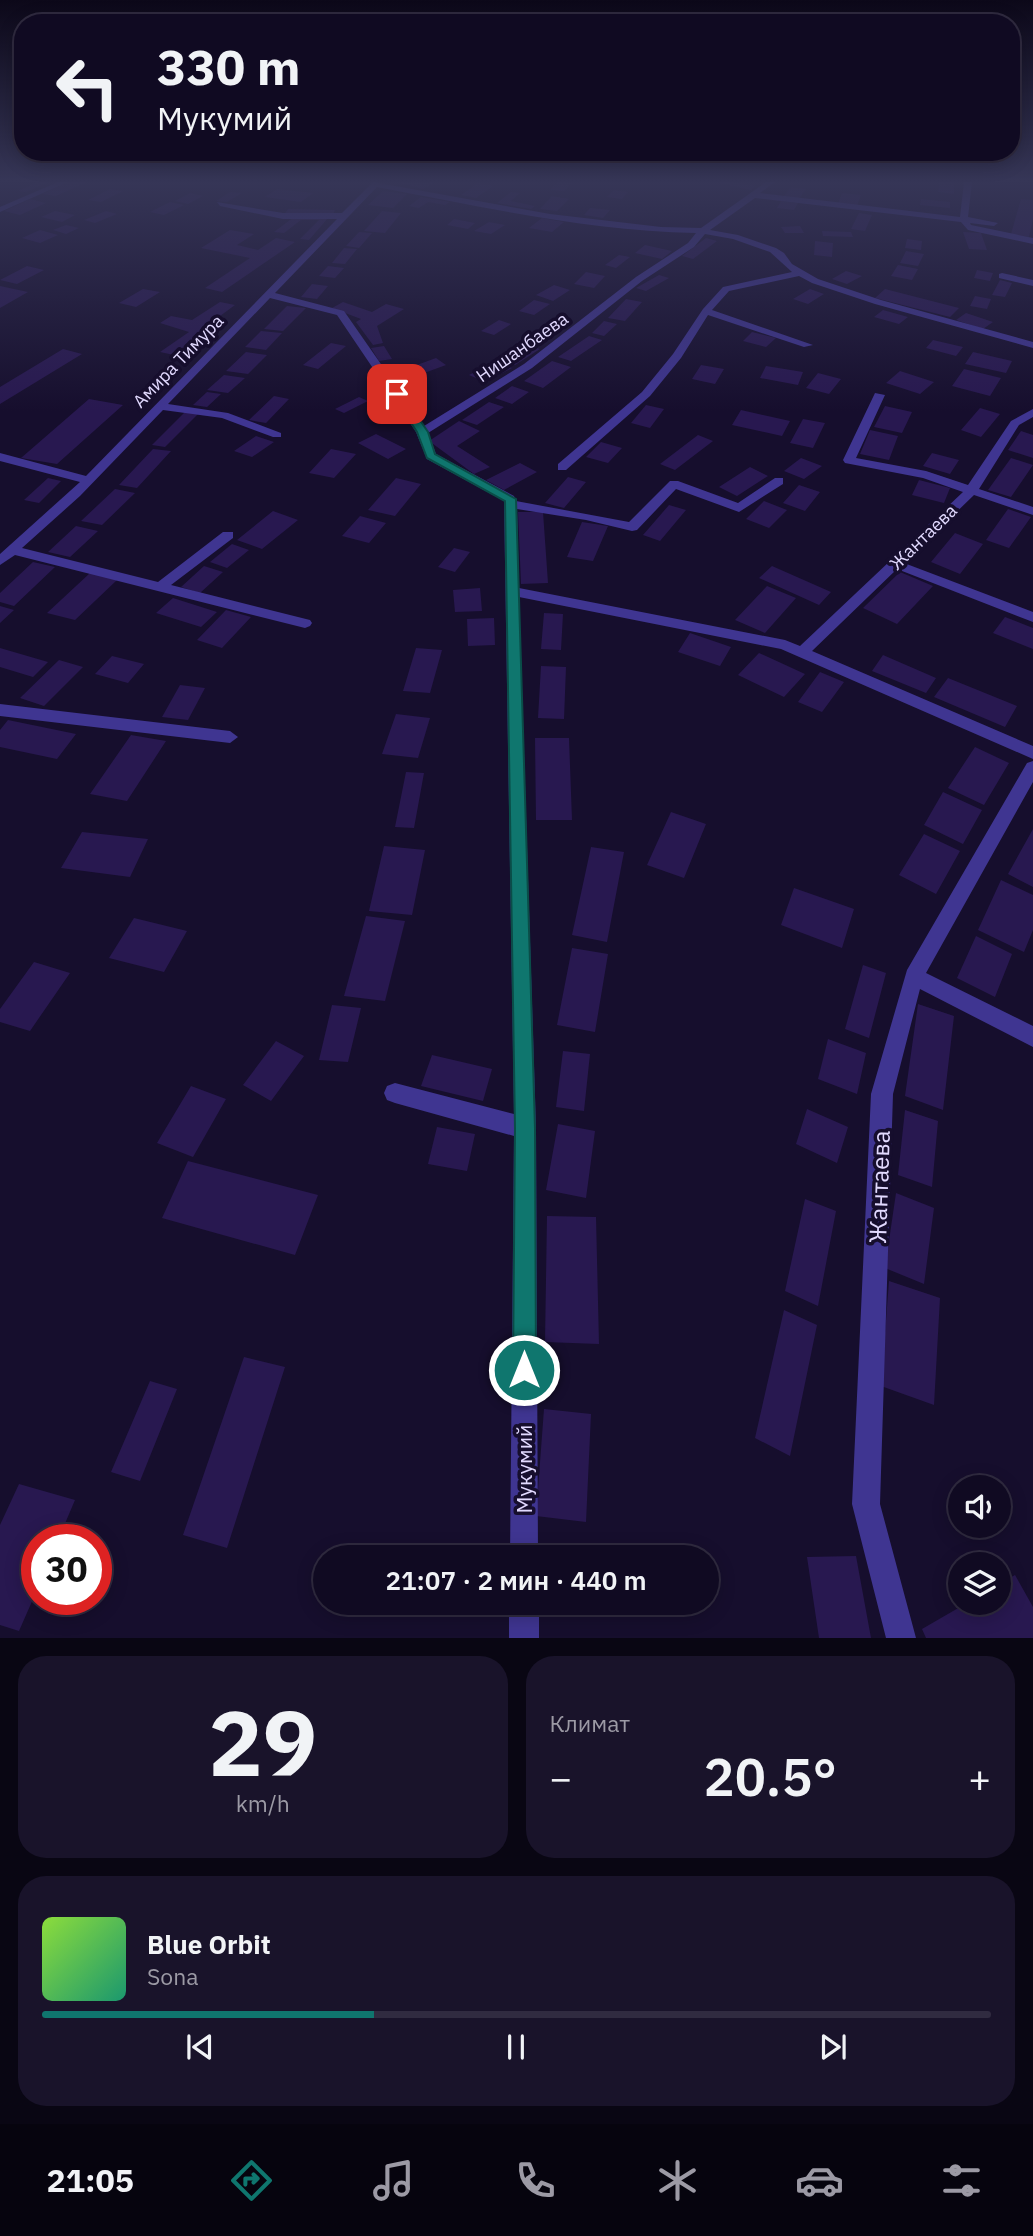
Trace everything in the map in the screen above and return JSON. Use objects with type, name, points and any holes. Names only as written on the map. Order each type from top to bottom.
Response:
[{"type":"street","name":"Амира Тимура","points":[[0,561],[89,480],[302,258]]},
{"type":"street","name":"Нишанбаева","points":[[422,432],[528,366],[639,279],[670,258]]},
{"type":"street","points":[[781,258],[815,281],[878,302],[1033,345]]},
{"type":"street","points":[[562,467],[646,394],[677,356],[706,311],[726,289],[800,272]]},
{"type":"street","points":[[1002,276],[1033,284]]},
{"type":"street","points":[[267,294],[341,313],[422,432],[430,456],[510,499],[511,504],[586,516],[632,527],[674,484],[739,508],[779,481]]},
{"type":"street","points":[[706,311],[808,345]]},
{"type":"street","points":[[880,395],[849,460],[926,475],[1033,511]]},
{"type":"street","points":[[159,405],[224,415],[277,435]]},
{"type":"street","name":"Жантаева","points":[[802,652],[970,492],[1015,423],[1033,412]]},
{"type":"street","points":[[0,457],[89,480]]},
{"type":"street","name":"Мукумий","points":[[511,504],[525,1128],[524,1545]]},
{"type":"street","points":[[160,587],[228,535]]},
{"type":"street","points":[[12,550],[305,623]]},
{"type":"street","points":[[895,564],[1033,617]]},
{"type":"street","points":[[513,590],[785,645],[1033,753]]},
{"type":"street","points":[[0,710],[230,737]]},
{"type":"street","name":"Жантаева","points":[[901,1637],[866,1504],[883,1094],[914,976],[1033,767]]},
{"type":"street","points":[[914,976],[1033,1037]]},
{"type":"street","points":[[395,1093],[525,1128]]},
{"type":"street","points":[[524,1615],[524,1637]]},
{"type":"building","points":[[249,258],[271,258],[222,292],[205,288]]},
{"type":"building","points":[[336,258],[349,258],[345,264],[332,263]]},
{"type":"building","points":[[614,258],[628,258],[616,268],[605,265]]},
{"type":"building","points":[[902,258],[922,258],[918,266],[900,263]]},
{"type":"building","points":[[898,265],[918,269],[912,280],[891,276]]},
{"type":"building","points":[[27,266],[44,270],[17,284],[0,280]]},
{"type":"building","points":[[328,266],[344,268],[335,278],[319,276]]},
{"type":"building","points":[[977,270],[993,273],[990,281],[974,278]]},
{"type":"building","points":[[846,271],[862,276],[847,284],[832,279]]},
{"type":"building","points":[[586,272],[605,276],[594,288],[574,284]]},
{"type":"building","points":[[659,275],[669,278],[646,291],[636,288]]},
{"type":"building","points":[[1000,280],[1012,283],[1005,297],[992,295]]},
{"type":"building","points":[[312,284],[328,286],[317,299],[301,297]]},
{"type":"building","points":[[554,285],[570,290],[553,301],[536,295]]},
{"type":"building","points":[[0,286],[28,292],[0,308]]},
{"type":"building","points":[[143,289],[160,292],[136,307],[119,303]]},
{"type":"building","points":[[810,289],[824,294],[808,304],[793,299]]},
{"type":"building","points":[[885,289],[959,308],[950,317],[875,298]]},
{"type":"building","points":[[975,296],[991,299],[987,309],[970,306]]},
{"type":"building","points":[[626,299],[642,302],[625,321],[608,318]]},
{"type":"building","points":[[534,300],[550,304],[534,315],[519,311]]},
{"type":"building","points":[[220,302],[235,305],[205,327],[212,329],[174,355],[160,352],[189,332],[160,323],[171,316],[192,320]]},
{"type":"building","points":[[343,302],[372,312],[386,304],[404,309],[377,326],[383,343],[373,345],[356,322],[361,319],[332,308]]},
{"type":"building","points":[[287,306],[306,308],[283,331],[264,329]]},
{"type":"building","points":[[883,310],[908,317],[899,324],[874,317]]},
{"type":"building","points":[[966,313],[993,322],[983,329],[956,320]]},
{"type":"building","points":[[499,320],[511,324],[494,335],[481,331]]},
{"type":"building","points":[[604,321],[617,324],[604,336],[592,333]]},
{"type":"building","points":[[261,331],[282,333],[266,350],[245,347]]},
{"type":"building","points":[[752,332],[776,338],[766,347],[743,341]]},
{"type":"building","points":[[589,336],[602,340],[571,361],[558,357]]},
{"type":"building","points":[[933,340],[963,347],[956,356],[926,348]]},
{"type":"building","points":[[331,343],[346,346],[318,369],[303,365]]},
{"type":"building","points":[[523,343],[540,349],[515,365],[497,359]]},
{"type":"building","points":[[384,346],[392,359],[379,361],[371,348]]},
{"type":"building","points":[[63,349],[82,354],[0,404],[0,387]]},
{"type":"building","points":[[246,352],[267,355],[248,374],[226,371]]},
{"type":"building","points":[[973,352],[1012,361],[1006,373],[965,364]]},
{"type":"building","points":[[436,358],[446,365],[416,376],[406,369]]},
{"type":"building","points":[[496,361],[512,368],[485,382],[469,375]]},
{"type":"building","points":[[552,361],[571,367],[543,388],[524,381]]},
{"type":"building","points":[[701,365],[724,369],[715,384],[692,379]]},
{"type":"building","points":[[766,366],[803,372],[798,385],[760,378]]},
{"type":"building","points":[[964,369],[1001,378],[990,396],[952,386]]},
{"type":"building","points":[[900,371],[934,382],[920,394],[886,383]]},
{"type":"building","points":[[818,373],[841,379],[829,394],[806,388]]},
{"type":"building","points":[[224,375],[245,378],[228,393],[207,390]]},
{"type":"building","points":[[512,386],[529,392],[512,404],[495,398]]},
{"type":"building","points":[[207,392],[221,394],[207,407],[193,405]]},
{"type":"building","points":[[274,396],[289,399],[266,423],[249,420]]},
{"type":"building","points":[[359,397],[368,401],[344,413],[335,409]]},
{"type":"building","points":[[89,399],[123,405],[57,464],[21,458]]},
{"type":"building","points":[[489,402],[504,407],[477,425],[462,420]]},
{"type":"building","points":[[646,405],[664,409],[650,428],[631,423]]},
{"type":"building","points":[[885,406],[912,412],[902,433],[874,427]]},
{"type":"building","points":[[980,408],[1000,414],[981,437],[961,430]]},
{"type":"building","points":[[741,410],[790,421],[782,436],[732,425]]},
{"type":"building","points":[[186,411],[199,413],[165,447],[152,445]]},
{"type":"building","points":[[803,419],[825,423],[813,448],[790,443]]},
{"type":"building","points":[[459,421],[480,431],[457,446],[490,467],[474,474],[429,441]]},
{"type":"building","points":[[870,430],[898,436],[889,460],[860,454]]},
{"type":"building","points":[[1021,431],[1033,435],[1033,458],[1008,450]]},
{"type":"building","points":[[376,434],[406,449],[388,459],[358,443]]},
{"type":"building","points":[[698,435],[713,441],[675,470],[660,464]]},
{"type":"building","points":[[256,436],[274,442],[252,457],[234,451]]},
{"type":"building","points":[[601,442],[622,448],[608,463],[586,457]]},
{"type":"building","points":[[153,449],[171,451],[137,488],[119,485]]},
{"type":"building","points":[[331,449],[356,454],[334,478],[309,473]]},
{"type":"building","points":[[932,453],[959,460],[950,474],[923,466]]},
{"type":"building","points":[[801,458],[822,466],[804,479],[784,471]]},
{"type":"building","points":[[1011,458],[1033,465],[1011,497],[988,490]]},
{"type":"building","points":[[520,463],[537,472],[504,490],[486,480]]},
{"type":"building","points":[[750,467],[768,476],[737,496],[719,487]]},
{"type":"building","points":[[568,477],[586,482],[564,508],[545,503]]},
{"type":"building","points":[[48,478],[61,481],[39,503],[24,500]]},
{"type":"building","points":[[396,478],[421,484],[395,516],[368,510]]},
{"type":"building","points":[[919,480],[950,488],[944,503],[912,495]]},
{"type":"building","points":[[799,485],[820,492],[805,511],[783,503]]},
{"type":"building","points":[[115,489],[135,493],[102,525],[81,521]]},
{"type":"building","points":[[764,501],[787,510],[769,528],[746,519]]},
{"type":"building","points":[[669,505],[686,510],[660,541],[643,535]]},
{"type":"building","points":[[1008,509],[1031,517],[1009,548],[986,540]]},
{"type":"building","points":[[273,511],[298,520],[262,549],[237,540]]},
{"type":"building","points":[[518,512],[543,512],[548,583],[521,584]]},
{"type":"building","points":[[360,516],[386,523],[369,543],[342,536]]},
{"type":"building","points":[[582,522],[608,526],[593,561],[567,557]]},
{"type":"building","points":[[76,526],[98,531],[70,557],[48,552]]},
{"type":"building","points":[[955,533],[983,544],[960,574],[931,562]]},
{"type":"building","points":[[232,544],[249,550],[227,568],[210,562]]},
{"type":"building","points":[[454,548],[470,552],[455,572],[438,567]]},
{"type":"building","points":[[33,562],[55,567],[14,606],[0,602],[0,593]]},
{"type":"building","points":[[204,566],[223,572],[200,593],[181,587]]},
{"type":"building","points":[[772,566],[831,592],[819,605],[759,578]]},
{"type":"building","points":[[900,572],[933,586],[897,624],[863,608]]},
{"type":"building","points":[[90,573],[117,580],[75,620],[47,613]]},
{"type":"building","points":[[767,586],[796,598],[765,633],[735,620]]},
{"type":"building","points":[[480,588],[482,611],[455,612],[453,590]]},
{"type":"building","points":[[173,598],[217,612],[201,627],[156,613]]},
{"type":"building","points":[[0,606],[14,610],[0,623]]},
{"type":"building","points":[[226,610],[251,617],[222,648],[197,640]]},
{"type":"building","points":[[544,613],[563,614],[561,650],[541,649]]},
{"type":"building","points":[[1005,617],[1033,628],[1033,649],[993,633]]},
{"type":"building","points":[[494,618],[495,645],[468,646],[467,619]]},
{"type":"building","points":[[690,633],[731,647],[720,666],[678,652]]},
{"type":"building","points":[[0,648],[48,662],[33,677],[0,667]]},
{"type":"building","points":[[416,648],[442,650],[430,693],[403,691]]},
{"type":"building","points":[[759,653],[805,674],[784,697],[738,675]]},
{"type":"building","points":[[883,655],[936,678],[926,693],[872,671]]},
{"type":"building","points":[[112,656],[144,664],[128,683],[95,674]]},
{"type":"building","points":[[59,660],[83,667],[44,706],[20,698]]},
{"type":"building","points":[[541,666],[566,667],[564,719],[538,718]]},
{"type":"building","points":[[820,672],[844,682],[822,712],[798,702]]},
{"type":"building","points":[[948,678],[1017,706],[1005,727],[934,697]]},
{"type":"building","points":[[180,685],[205,688],[188,720],[162,717]]},
{"type":"building","points":[[396,714],[430,718],[418,758],[382,754]]},
{"type":"building","points":[[8,720],[76,734],[57,759],[0,747],[0,730]]},
{"type":"building","points":[[131,735],[166,741],[127,801],[90,794]]},
{"type":"building","points":[[535,738],[569,738],[572,820],[536,820]]},
{"type":"building","points":[[975,747],[1009,763],[984,805],[948,788]]},
{"type":"building","points":[[406,772],[424,773],[414,828],[395,827]]},
{"type":"building","points":[[943,792],[982,810],[963,844],[924,825]]},
{"type":"building","points":[[671,812],[706,824],[684,878],[647,865]]},
{"type":"building","points":[[1033,829],[1033,887],[1008,874]]},
{"type":"building","points":[[82,832],[148,839],[130,877],[61,868]]},
{"type":"building","points":[[924,834],[960,851],[936,894],[899,875]]},
{"type":"building","points":[[384,846],[425,850],[412,915],[369,911]]},
{"type":"building","points":[[591,847],[624,852],[607,942],[572,935]]},
{"type":"building","points":[[1001,880],[1033,895],[1033,930],[1024,952],[978,930]]},
{"type":"building","points":[[794,888],[854,909],[842,948],[781,925]]},
{"type":"building","points":[[366,916],[405,921],[385,1001],[344,996]]},
{"type":"building","points":[[134,918],[187,931],[164,972],[109,958]]},
{"type":"building","points":[[976,936],[1012,954],[995,997],[957,978]]},
{"type":"building","points":[[572,948],[608,954],[595,1032],[557,1025]]},
{"type":"building","points":[[34,962],[70,973],[30,1031],[0,1022],[0,1009]]},
{"type":"building","points":[[863,965],[886,973],[869,1038],[845,1029]]},
{"type":"building","points":[[918,1004],[954,1016],[943,1110],[905,1096]]},
{"type":"building","points":[[332,1005],[361,1008],[348,1062],[319,1060]]},
{"type":"building","points":[[828,1039],[866,1053],[857,1094],[818,1079]]},
{"type":"building","points":[[276,1041],[304,1056],[271,1101],[243,1085]]},
{"type":"building","points":[[563,1051],[590,1054],[584,1111],[556,1107]]},
{"type":"building","points":[[432,1055],[492,1069],[483,1101],[421,1086]]},
{"type":"building","points":[[191,1086],[226,1099],[193,1157],[157,1143]]},
{"type":"building","points":[[807,1109],[848,1127],[837,1163],[796,1144]]},
{"type":"building","points":[[905,1110],[938,1121],[932,1187],[898,1175]]},
{"type":"building","points":[[558,1124],[595,1131],[586,1198],[546,1190]]},
{"type":"building","points":[[437,1127],[475,1134],[467,1171],[428,1164]]},
{"type":"building","points":[[188,1161],[318,1195],[295,1255],[162,1218]]},
{"type":"building","points":[[896,1193],[934,1208],[924,1284],[885,1268]]},
{"type":"building","points":[[805,1199],[836,1211],[818,1306],[785,1291]]},
{"type":"building","points":[[547,1216],[596,1217],[599,1344],[545,1342]]},
{"type":"building","points":[[889,1281],[940,1298],[934,1405],[881,1386]]},
{"type":"building","points":[[784,1310],[817,1325],[790,1456],[755,1438]]},
{"type":"building","points":[[244,1357],[285,1367],[227,1548],[183,1535]]},
{"type":"building","points":[[150,1381],[177,1389],[140,1481],[111,1472]]},
{"type":"building","points":[[544,1409],[591,1414],[586,1522],[536,1516]]},
{"type":"building","points":[[19,1484],[75,1500],[65,1524],[21,1524],[21,1615],[26,1615],[19,1631],[0,1625],[0,1525]]},
{"type":"building","points":[[856,1556],[871,1638],[819,1638],[807,1557]]},
{"type":"building","points":[[1015,1575],[1033,1607],[1033,1638],[926,1638],[922,1629],[948,1614],[1011,1615],[1011,1577]]},
{"type":"route","points":[[397,394],[422,432],[430,456],[510,499],[525,1128],[524,1370]]}]
